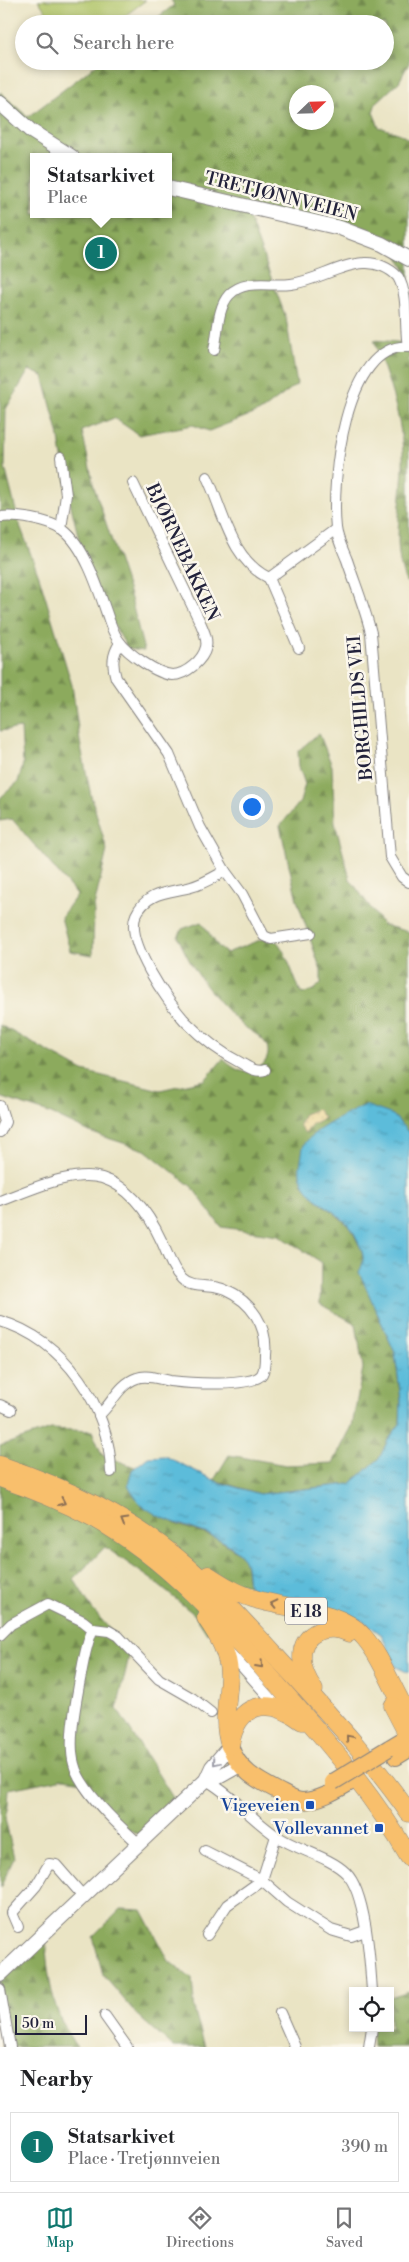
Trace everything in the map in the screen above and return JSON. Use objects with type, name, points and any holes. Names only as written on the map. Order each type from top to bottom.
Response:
[{"type":"highway","name":"E 18","points":[[0,1465],[42,1479],[90,1502],[134,1527],[185,1564],[236,1614],[332,1718],[409,1813]]},
{"type":"highway","points":[[0,1478],[36,1490],[95,1518],[139,1548],[177,1580],[226,1627],[322,1736],[375,1804],[409,1857]]},
{"type":"highway","name":"E 18","points":[[165,1549],[236,1592],[251,1598],[338,1618],[352,1625],[362,1634],[372,1648],[398,1699],[409,1716]]},
{"type":"highway","points":[[177,1580],[222,1643],[228,1665],[225,1722],[230,1746]]},
{"type":"highway","name":"E 18","points":[[332,1718],[312,1686],[303,1666],[302,1657],[303,1646],[307,1639],[320,1629],[339,1628],[349,1633],[365,1649],[403,1744]]},
{"type":"highway","points":[[230,1746],[236,1725],[244,1714],[263,1706],[278,1707],[296,1717],[322,1736]]},
{"type":"main road","points":[[230,1746],[234,1757],[240,1765],[260,1783],[282,1793],[308,1792],[335,1786],[403,1744]]},
{"type":"street","points":[[0,104],[31,130],[66,153]]},
{"type":"street","name":"TRETJØNNVEIEN","points":[[172,189],[333,226],[382,244],[409,259]]},
{"type":"street","points":[[214,350],[223,305],[234,291],[253,285],[289,285],[307,282],[349,266],[364,263],[376,264],[388,269],[402,282],[408,300],[409,347]]},
{"type":"street","name":"BORGHILDS VEI","points":[[409,347],[396,347],[376,357],[363,378],[351,405],[338,457],[336,530],[363,604],[371,633],[390,857],[395,868],[409,882]]},
{"type":"street","points":[[0,517],[28,518],[62,529],[66,495],[61,457]]},
{"type":"street","points":[[207,477],[223,518],[239,551],[262,574],[269,578],[299,648]]},
{"type":"street","name":"BJØRNEBAKKEN","points":[[62,529],[82,554],[120,643],[152,668],[172,675],[188,670],[206,648],[206,641],[200,622],[133,483]]},
{"type":"street","points":[[269,578],[336,530]]},
{"type":"street","points":[[120,643],[113,658],[116,678],[169,754],[196,818],[225,871],[242,894],[264,936],[271,939],[311,933]]},
{"type":"street","points":[[225,871],[199,885],[160,893],[150,897],[136,915],[133,926],[135,937],[160,985],[186,1021],[233,1059],[255,1070],[265,1070]]},
{"type":"street","points":[[0,1106],[5,1122],[0,1132]]},
{"type":"street","points":[[0,1201],[48,1183],[82,1177],[101,1178],[122,1187],[132,1196],[150,1220],[175,1270],[183,1280],[192,1285],[210,1286],[234,1294],[258,1317],[263,1326],[266,1334],[266,1353],[263,1373],[259,1378],[242,1383],[225,1384],[178,1382],[145,1377],[137,1378],[118,1393],[99,1415]]},
{"type":"street","points":[[0,1321],[25,1330],[60,1356],[80,1380],[99,1415],[110,1450],[111,1472]]},
{"type":"street","points":[[0,1405],[11,1410]]},
{"type":"street","points":[[0,1635],[11,1624],[48,1604],[83,1621],[93,1629],[109,1631],[118,1636],[160,1679],[183,1692],[211,1713]]},
{"type":"street","points":[[93,1629],[86,1648],[75,1709],[72,1753],[74,1766],[100,1804],[138,1844]]},
{"type":"street","points":[[222,1643],[278,1707]]},
{"type":"street","points":[[0,1975],[206,1780],[212,1767],[230,1746]]},
{"type":"street","points":[[206,1780],[215,1779],[240,1765]]},
{"type":"street","points":[[206,1780],[218,1787],[276,1836],[336,1866],[346,1873],[360,1898],[372,1987]]},
{"type":"street","points":[[207,1935],[217,1924],[227,1905],[262,1880],[276,1836]]},
{"type":"street","points":[[205,1851],[262,1880],[287,1902],[331,1930],[351,1936],[365,1931]]},
{"type":"street","points":[[18,1927],[12,1913],[36,1886],[49,1864],[56,1865],[83,1896]]},
{"type":"street","points":[[0,1989],[10,2047]]},
{"type":"street","points":[[280,2014],[295,2047]]},
{"type":"street","points":[[105,2016],[127,2047]]},
{"type":"street","points":[[369,2047],[371,2032]]},
{"type":"green space","points":[[38,0],[146,0],[126,15],[49,15]]},
{"type":"green space","points":[[171,0],[409,0],[409,63],[399,82],[376,103],[373,112],[379,127],[401,134],[409,140],[409,278],[393,246],[244,204],[286,318],[297,384],[263,410],[209,431],[193,425],[139,435],[114,418],[82,431],[94,487],[130,595],[144,651],[128,649],[99,600],[80,544],[67,489],[58,432],[43,376],[29,370],[6,409],[5,467],[19,523],[39,576],[72,685],[80,742],[91,796],[107,850],[94,907],[93,955],[70,951],[61,917],[77,895],[12,819],[0,821],[0,798],[18,782],[23,764],[21,728],[0,731],[0,92],[28,117],[89,70],[394,70],[394,15],[161,15],[174,5]]},
{"type":"green space","points":[[374,340],[409,343],[409,581],[406,582],[401,567],[398,535],[403,468],[402,438],[393,395]]},
{"type":"green space","points":[[319,733],[332,766],[335,823],[350,879],[383,925],[409,932],[409,1133],[393,1115],[302,1183],[316,1199],[350,1227],[363,1252],[369,1294],[395,1353],[401,1400],[400,1424],[388,1440],[379,1459],[350,1484],[260,1494],[214,1480],[229,1455],[286,1465],[333,1463],[352,1426],[363,1368],[356,1324],[320,1304],[321,1262],[279,1235],[221,1227],[192,1187],[145,1150],[92,1133],[49,1113],[0,1097],[0,1025],[83,1071],[160,1090],[205,1080],[223,1059],[234,1068],[244,1072],[256,1070],[260,1067],[268,1056],[265,1042],[241,1024],[222,1005],[197,973],[178,937],[182,929],[201,922],[218,946],[226,953],[270,938],[280,945],[302,994],[314,990],[321,983],[321,971],[297,900],[280,826],[300,802],[305,784],[299,767],[298,751]]},
{"type":"green space","points":[[51,1429],[92,1431],[102,1455],[135,1467],[132,1471],[140,1504],[178,1525],[217,1538],[236,1551],[245,1560],[248,1585],[232,1581],[207,1634],[195,1615],[151,1579],[105,1547],[74,1579],[92,1609],[130,1652],[117,1709],[177,1804],[139,1835],[121,1825],[83,1781],[65,1778],[9,1789],[5,1818],[14,1858],[0,1888],[0,1446]]},
{"type":"green space","points":[[121,1909],[142,1910],[169,1961],[192,1979],[195,2013],[205,2047],[173,2047],[140,2018],[103,1975],[93,1937]]},
{"type":"green space","points":[[45,1936],[52,1994],[61,2021],[77,2047],[13,2047],[0,2006],[0,1970]]},
{"type":"green space","points":[[409,1991],[409,2047],[373,2047],[372,2032],[394,2032],[394,1996]]},
{"type":"sand","points":[[317,1109],[324,1118],[312,1124],[305,1133],[299,1125],[304,1114]]},
{"type":"water","points":[[365,1105],[393,1115],[409,1133],[409,1673],[396,1667],[382,1635],[363,1621],[345,1613],[275,1602],[249,1588],[245,1561],[233,1548],[208,1534],[153,1513],[139,1502],[128,1485],[132,1470],[148,1457],[165,1456],[218,1482],[260,1494],[350,1484],[379,1459],[388,1440],[400,1424],[401,1400],[395,1353],[359,1272],[363,1255],[354,1233],[343,1219],[308,1190],[302,1182],[300,1172],[303,1148],[309,1139],[332,1122]]},
{"type":"place","name":"Statsarkivet","points":[[101,253]]},
{"type":"place","name":"Vigeveien","points":[[310,1805]]},
{"type":"place","name":"Vollevannet","points":[[379,1828]]}]
